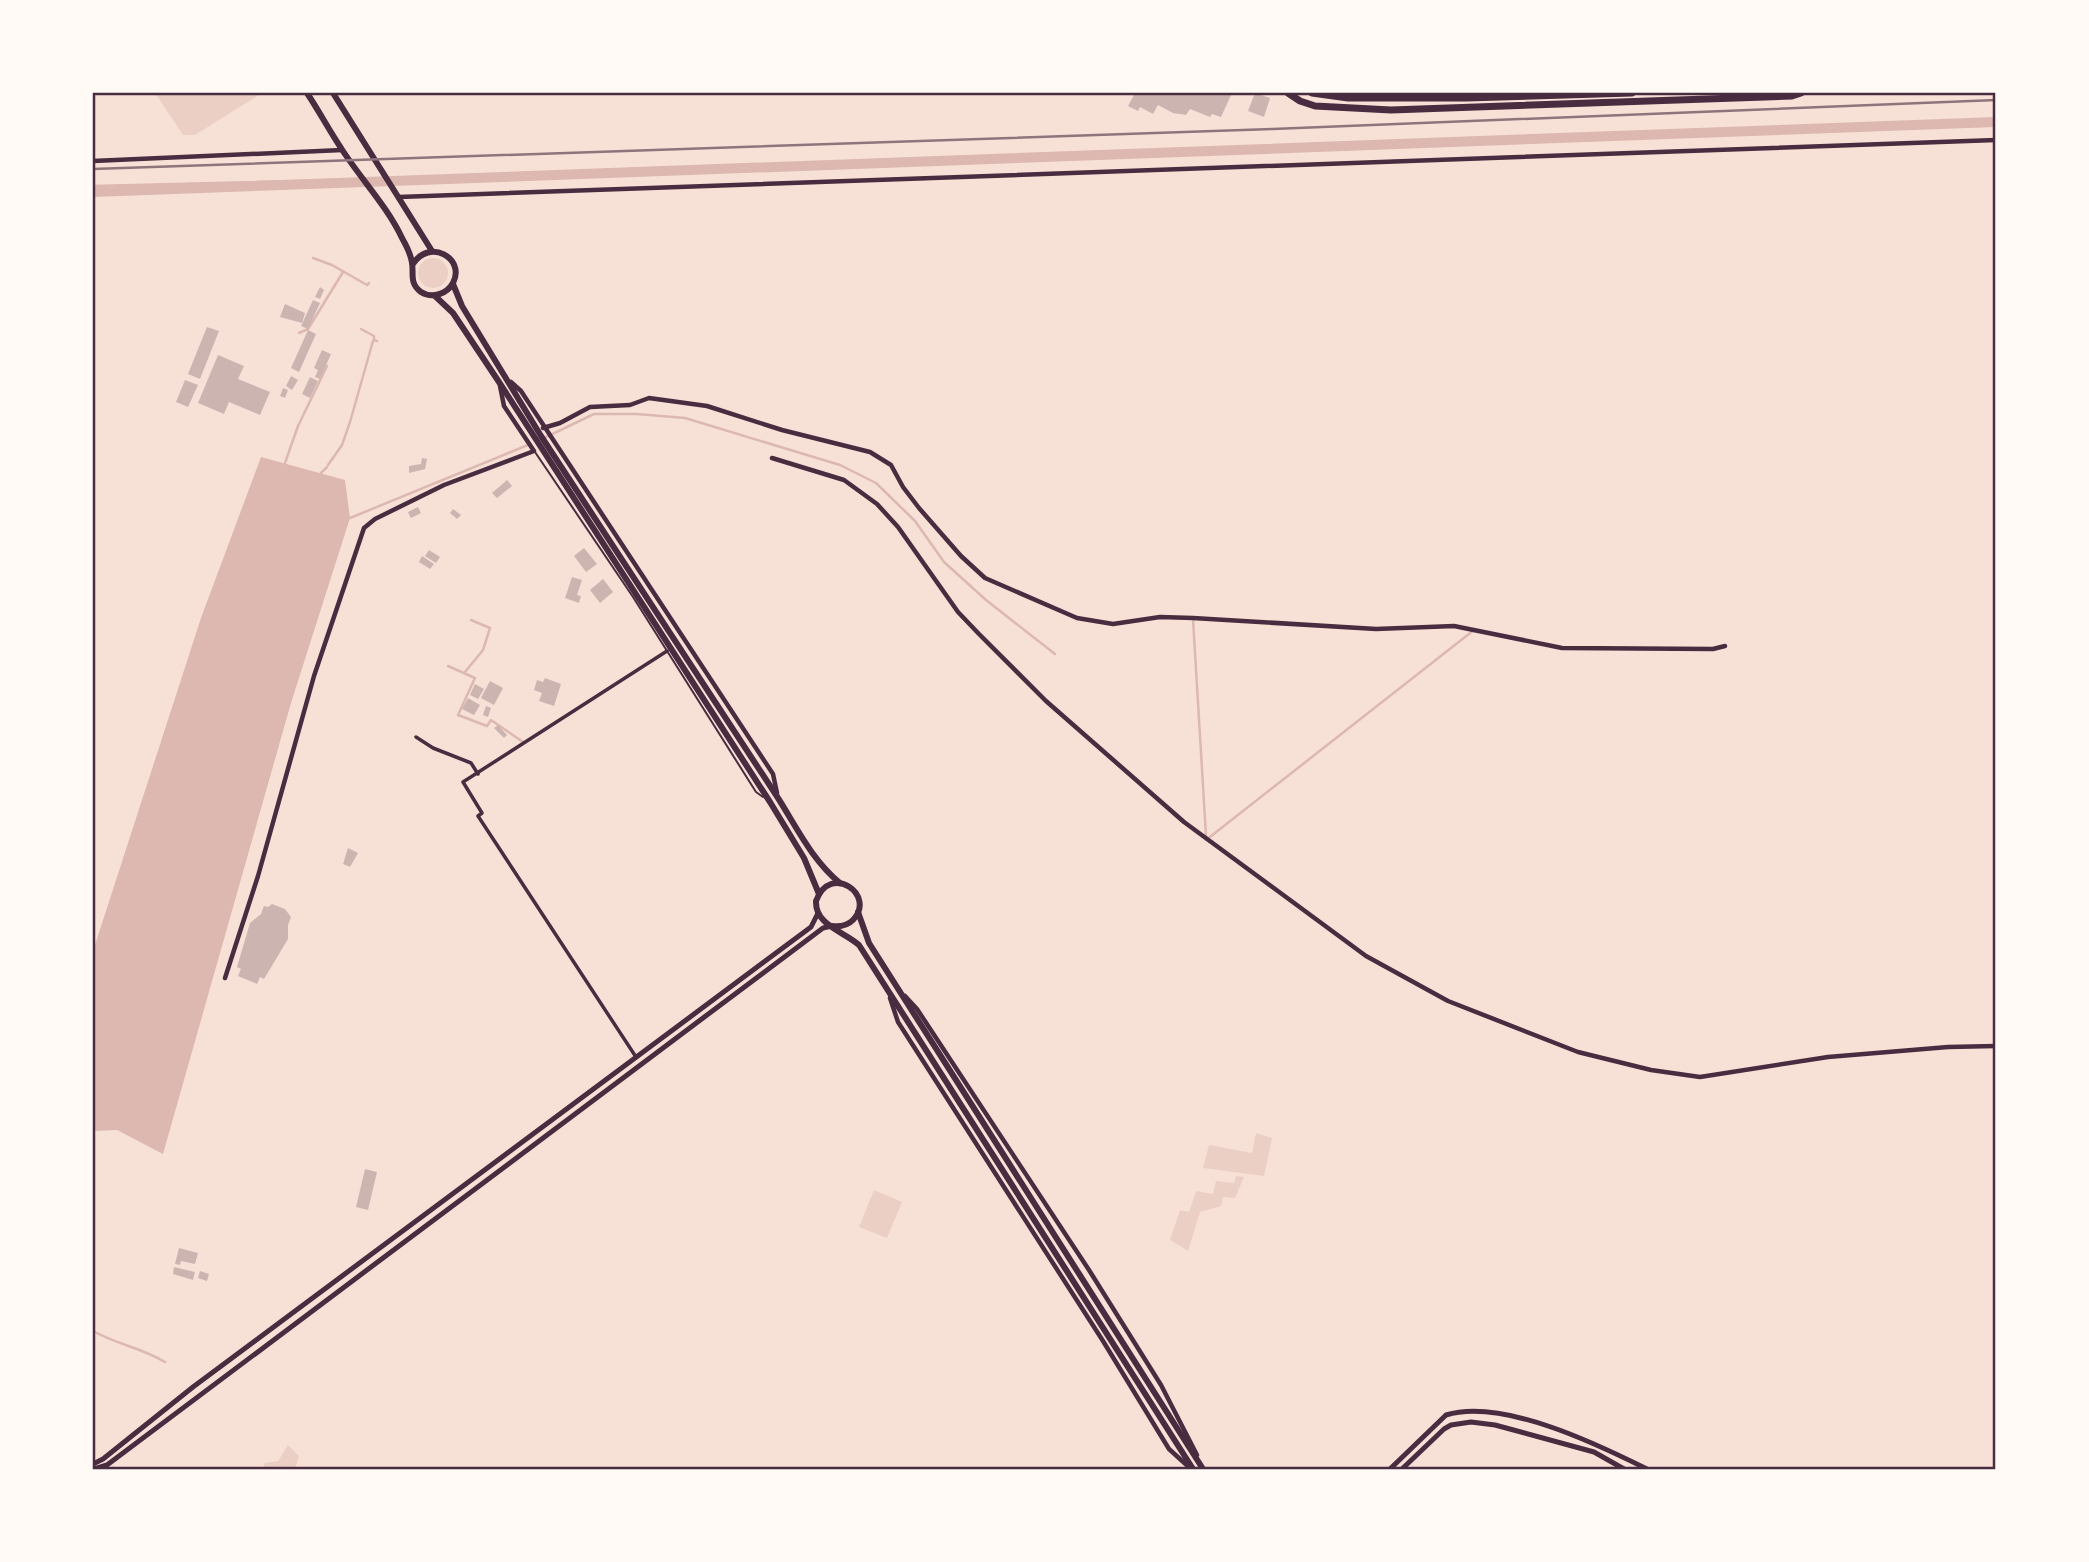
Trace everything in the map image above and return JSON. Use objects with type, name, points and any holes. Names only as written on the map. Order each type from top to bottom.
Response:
[{"type":"main road","points":[[307,93],[342,150],[402,236],[413,264]]},
{"type":"main road","points":[[333,93],[432,251]]},
{"type":"main road","points":[[1288,93],[1315,106],[1391,110],[1792,96],[1801,93]]},
{"type":"main road","points":[[1312,93],[1348,98],[1466,98],[1632,93]]},
{"type":"main road","points":[[435,296],[445,292],[453,284],[455,276],[452,261],[442,253],[432,251],[421,255],[413,264],[411,272],[414,285],[420,291],[435,296],[453,313],[541,434],[804,858],[818,894]]},
{"type":"main road","points":[[453,284],[502,380]]},
{"type":"main road","points":[[549,448],[778,797],[811,852],[824,870],[856,893],[866,940],[1202,1468]]},
{"type":"main road","points":[[840,883],[828,885],[818,894],[817,913],[823,921],[859,945],[1191,1469]]},
{"type":"main road","points":[[832,926],[845,926],[858,912]]},
{"type":"street","points":[[399,197],[1996,140]]},
{"type":"street","points":[[93,161],[342,150]]},
{"type":"street","points":[[502,380],[521,391],[541,434],[590,407],[630,405],[649,398],[707,406],[782,430],[870,453],[891,465],[903,487],[923,513],[961,556],[985,578],[1077,618],[1112,624],[1160,617],[1376,629],[1454,625],[1562,648],[1713,649],[1725,646]]},
{"type":"street","points":[[225,978],[314,676],[364,528],[375,519],[438,488],[534,451],[504,406],[502,380]]},
{"type":"street","points":[[772,458],[844,480],[877,503],[898,527],[958,612],[978,634],[1046,701],[1184,822],[1366,956],[1448,1000],[1578,1052],[1651,1070],[1700,1077],[1828,1057],[1948,1047],[1996,1046]]},
{"type":"street","points":[[636,1057],[478,816],[482,813],[463,782],[667,651]]},
{"type":"street","points":[[416,737],[433,748],[471,764],[478,774]]},
{"type":"street","points":[[93,1464],[811,927],[817,913]]},
{"type":"street","points":[[94,1469],[107,1465],[823,929],[832,926]]},
{"type":"street","points":[[1390,1469],[1446,1415],[1457,1412],[1497,1412],[1594,1442],[1647,1469]]},
{"type":"street","points":[[1402,1469],[1444,1429],[1451,1425],[1471,1422],[1495,1424],[1594,1452],[1624,1469]]},
{"type":"lane","points":[[534,451],[667,651],[756,792],[770,802]]},
{"type":"shaded area","points":[[155,93],[262,93],[195,135],[183,135]]},
{"type":"shaded area","points":[[433,258],[439,259],[447,267],[447,279],[439,287],[433,288],[427,287],[419,279],[418,273],[419,267],[427,259]]},
{"type":"shaded area","points":[[261,457],[345,480],[350,518],[291,703],[163,1154],[117,1130],[93,1131],[93,951],[201,618]]},
{"type":"shaded area","points":[[1256,1133],[1272,1138],[1264,1176],[1203,1168],[1209,1145],[1252,1153]]},
{"type":"shaded area","points":[[1236,1176],[1244,1177],[1235,1198],[1223,1197],[1221,1206],[1200,1212],[1188,1251],[1170,1240],[1180,1210],[1189,1212],[1196,1191],[1213,1194],[1216,1181],[1234,1183]]},
{"type":"shaded area","points":[[874,1190],[902,1202],[887,1238],[859,1227]]},
{"type":"shaded area","points":[[288,1445],[299,1456],[295,1469],[262,1469],[265,1463],[278,1461]]},
{"type":"building","points":[[1135,93],[1232,93],[1221,117],[1212,114],[1210,117],[1190,109],[1186,115],[1173,113],[1158,105],[1153,114],[1140,107],[1138,111],[1128,106]]},
{"type":"building","points":[[1255,93],[1270,98],[1264,117],[1248,111]]},
{"type":"building","points":[[320,287],[324,290],[320,299],[315,297]]},
{"type":"building","points":[[313,300],[320,303],[308,329],[301,326]]},
{"type":"building","points":[[285,304],[305,313],[302,323],[280,317]]},
{"type":"building","points":[[207,327],[219,331],[200,379],[188,374]]},
{"type":"building","points":[[308,330],[316,334],[299,372],[291,368]]},
{"type":"building","points":[[322,350],[331,354],[320,379],[315,377],[318,370],[314,368]]},
{"type":"building","points":[[218,355],[244,366],[238,379],[270,392],[260,415],[229,402],[224,414],[198,403]]},
{"type":"building","points":[[291,376],[298,380],[292,390],[286,386]]},
{"type":"building","points":[[310,377],[318,381],[310,398],[302,394]]},
{"type":"building","points":[[185,380],[198,385],[188,407],[176,402]]},
{"type":"building","points":[[283,388],[288,390],[285,398],[280,396]]},
{"type":"building","points":[[422,458],[427,459],[425,469],[409,473],[409,466],[421,464]]},
{"type":"building","points":[[507,480],[512,486],[497,498],[492,493]]},
{"type":"building","points":[[418,507],[421,513],[411,518],[408,512]]},
{"type":"building","points":[[453,509],[461,515],[457,519],[450,513]]},
{"type":"building","points":[[584,548],[597,564],[586,572],[574,556]]},
{"type":"building","points":[[429,550],[440,557],[436,563],[425,556]]},
{"type":"building","points":[[422,556],[434,564],[430,569],[419,562]]},
{"type":"building","points":[[572,577],[582,580],[577,595],[581,596],[579,603],[565,598]]},
{"type":"building","points":[[603,579],[613,592],[600,603],[590,590]]},
{"type":"building","points":[[545,678],[561,684],[554,706],[539,701],[542,693],[534,690],[537,680],[543,682]]},
{"type":"building","points":[[490,681],[503,688],[494,705],[481,698]]},
{"type":"building","points":[[475,684],[484,689],[478,699],[470,695]]},
{"type":"building","points":[[468,698],[480,705],[474,715],[462,709]]},
{"type":"building","points":[[486,706],[491,708],[488,717],[483,715]]},
{"type":"building","points":[[498,725],[507,735],[504,738],[494,728]]},
{"type":"building","points":[[348,848],[358,853],[350,867],[343,864]]},
{"type":"building","points":[[272,904],[285,909],[291,917],[288,939],[264,979],[260,977],[257,984],[238,976],[241,969],[237,967],[250,923],[261,914],[264,906]]},
{"type":"building","points":[[365,1169],[377,1172],[368,1210],[356,1207]]},
{"type":"building","points":[[179,1248],[198,1253],[195,1264],[181,1261],[180,1265],[175,1264]]},
{"type":"building","points":[[174,1267],[195,1272],[193,1280],[173,1274]]},
{"type":"building","points":[[200,1271],[209,1274],[207,1281],[198,1278]]},
{"type":"waterway","points":[[93,192],[1996,122]]},
{"type":"waterway","points":[[93,186],[455,177],[1985,123]]},
{"type":"waterway","points":[[313,258],[332,265],[367,285],[369,283]]},
{"type":"waterway","points":[[299,333],[308,329],[343,272]]},
{"type":"waterway","points":[[361,329],[374,336],[377,341]]},
{"type":"waterway","points":[[328,465],[342,445],[373,341]]},
{"type":"waterway","points":[[285,463],[298,426],[327,366]]},
{"type":"waterway","points":[[544,438],[594,414],[685,418],[840,465],[876,483],[915,521],[944,562],[986,600],[1055,654]]},
{"type":"waterway","points":[[350,518],[528,445]]},
{"type":"waterway","points":[[321,473],[327,467]]},
{"type":"waterway","points":[[1193,619],[1206,836]]},
{"type":"waterway","points":[[465,672],[483,650],[490,628],[471,620]]},
{"type":"waterway","points":[[1206,840],[1474,630]]},
{"type":"waterway","points":[[448,666],[475,678],[458,715],[487,726],[491,720],[523,742]]},
{"type":"waterway","points":[[93,1331],[165,1362]]},
{"type":"railway","points":[[93,169],[1273,129],[1996,100]]}]
